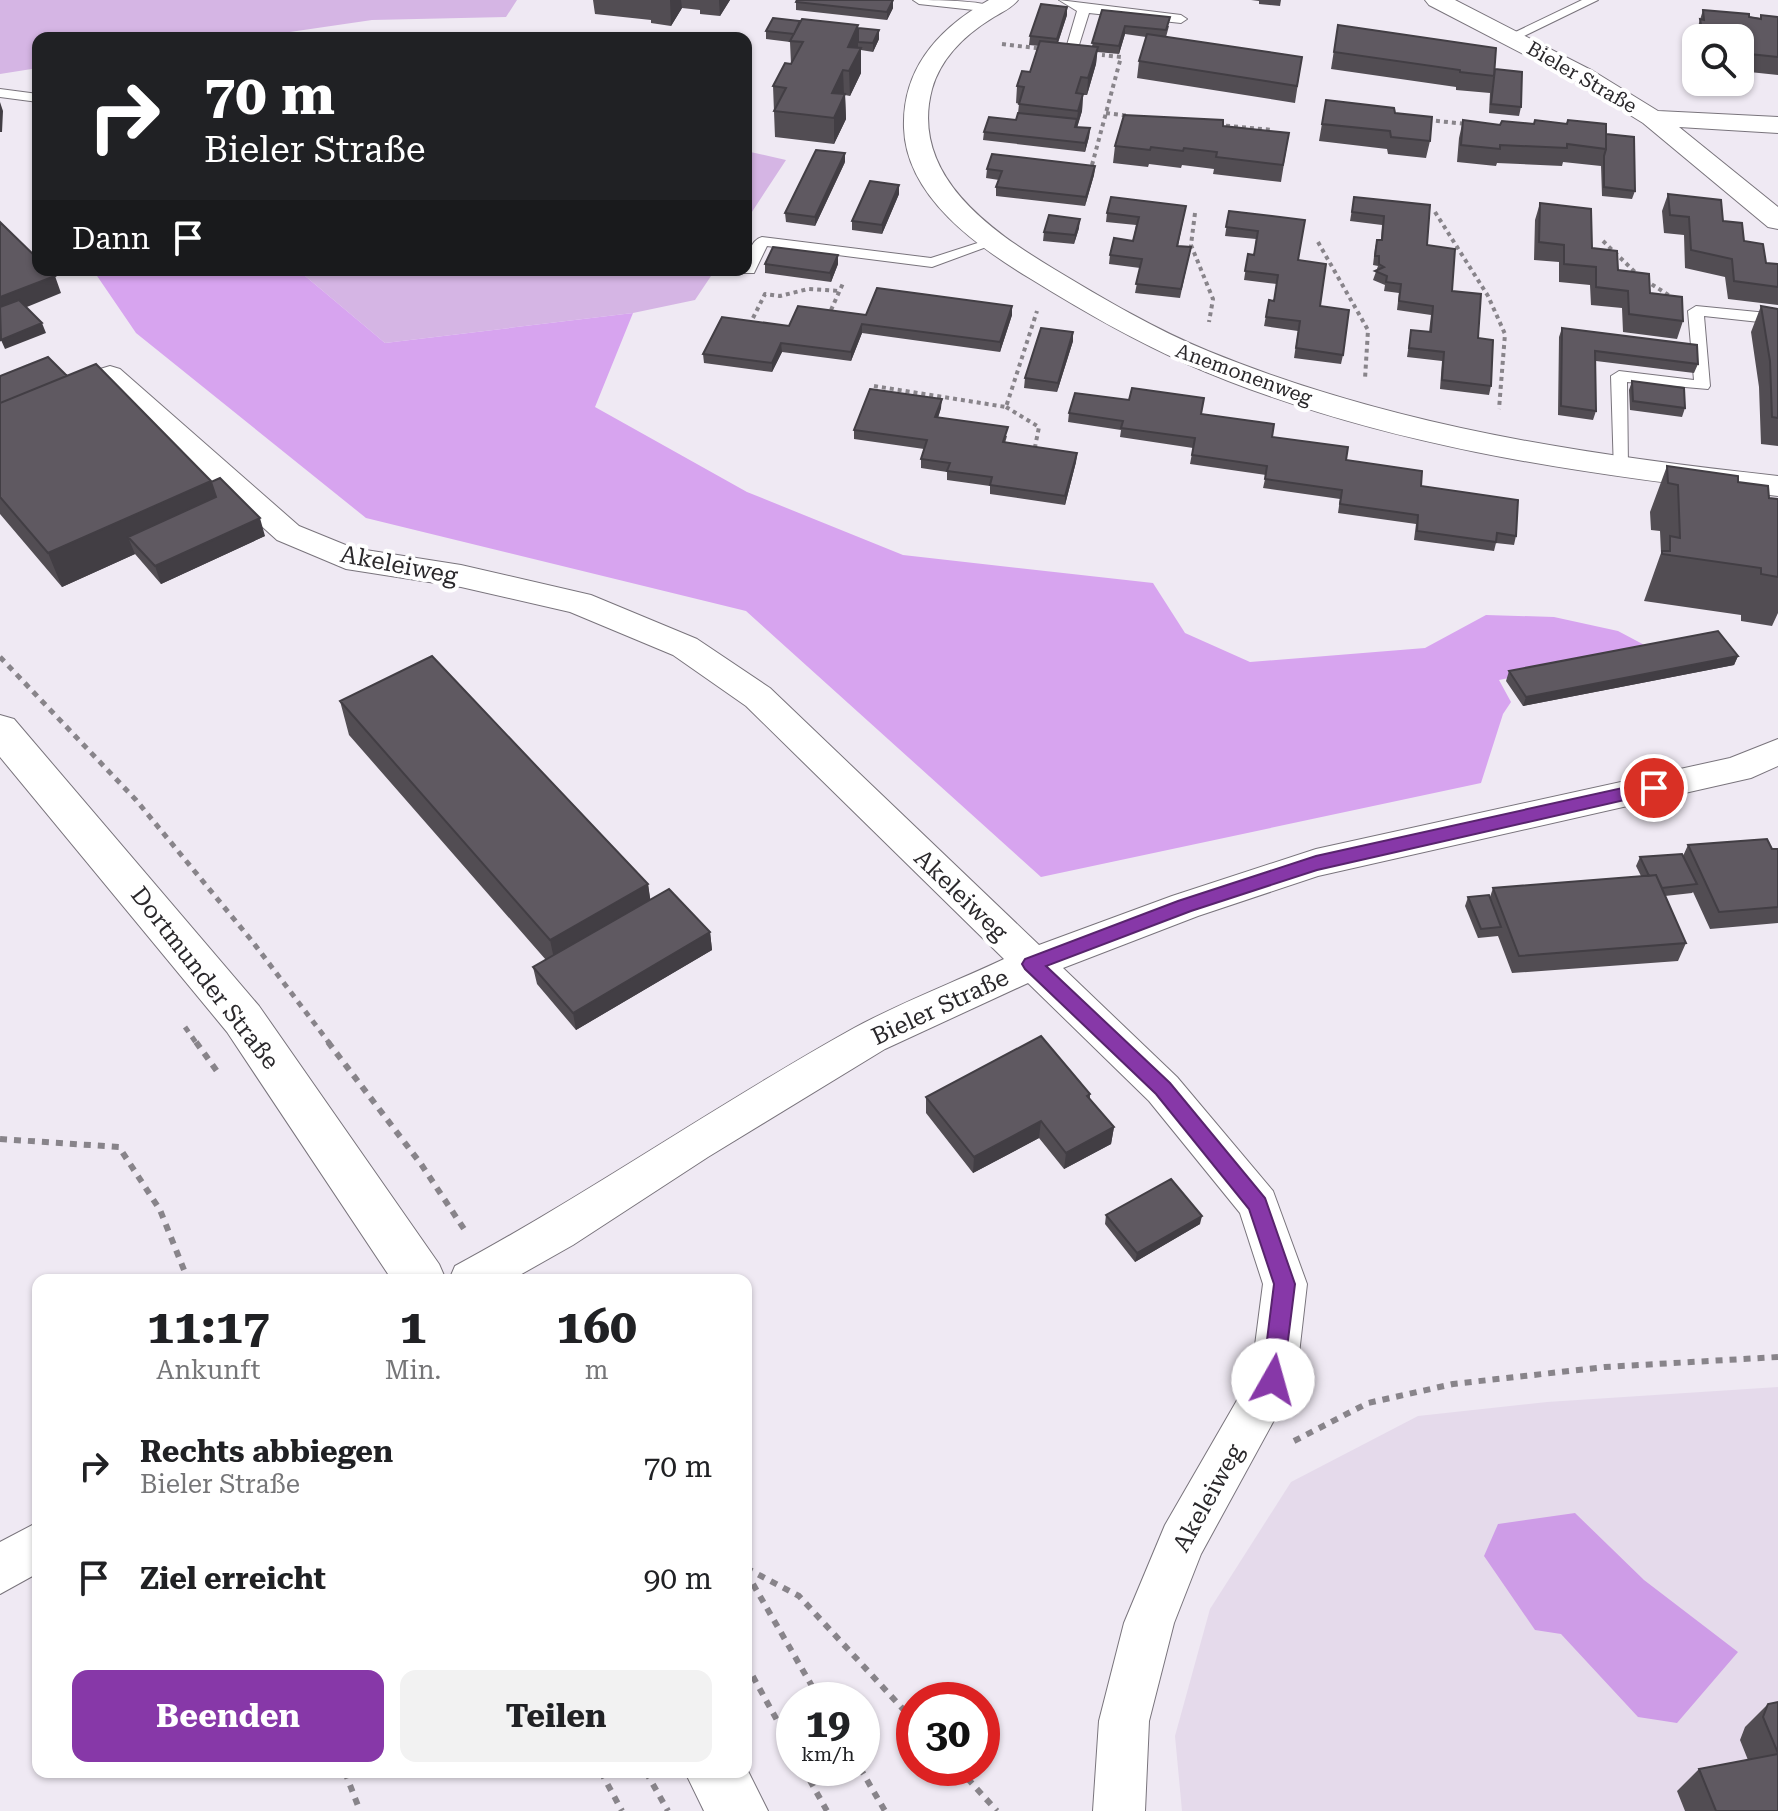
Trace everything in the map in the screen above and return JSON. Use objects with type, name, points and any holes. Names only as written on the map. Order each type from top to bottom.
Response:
[{"type":"main road","name":"Dortmunder Straße","points":[[0,729],[243,1019],[417,1274]]},
{"type":"main road","points":[[719,1778],[738,1811]]},
{"type":"street","name":"Bieler Straße","points":[[1437,0],[1511,37],[1652,118],[1778,221]]},
{"type":"street","name":"Anemonenweg","points":[[999,4],[950,39],[922,74],[914,110],[919,152],[934,179],[960,213],[993,242],[1069,294],[1188,356],[1227,372],[1353,411],[1495,446],[1620,468],[1778,486]]},
{"type":"street","name":"Bieler Straße","points":[[1652,118],[1778,125]]},
{"type":"street","name":"Akeleiweg","points":[[110,375],[288,533],[346,558],[461,576],[579,603],[685,647],[758,697],[1163,1089],[1258,1204],[1285,1284],[1273,1380],[1182,1541],[1149,1623],[1124,1721],[1119,1811]]},
{"type":"street","name":"Bieler Straße","points":[[482,1274],[558,1232],[693,1145],[871,1038],[1032,964],[1185,906],[1316,863],[1738,769],[1778,752]]},
{"type":"street","points":[[0,1570],[32,1549]]},
{"type":"lane","points":[[919,0],[999,4]]},
{"type":"lane","points":[[1065,0],[1084,9],[1181,19]]},
{"type":"lane","name":"Bieler Straße","points":[[1511,37],[1592,0]]},
{"type":"lane","points":[[1073,45],[1084,9]]},
{"type":"lane","points":[[0,93],[32,97]]},
{"type":"lane","points":[[752,263],[762,241],[932,263],[993,242]]},
{"type":"lane","points":[[1620,468],[1619,376],[1702,386],[1696,311],[1778,319]]},
{"type":"path","points":[[1121,57],[1124,50]]},
{"type":"path","points":[[1106,113],[1136,116]]},
{"type":"path","points":[[1415,119],[1476,125]]},
{"type":"path","points":[[1212,124],[1273,130]]},
{"type":"path","points":[[1092,165],[1100,136]]},
{"type":"path","points":[[1435,212],[1488,296],[1505,334],[1495,446]]},
{"type":"path","points":[[1188,356],[1206,336],[1213,299],[1191,245],[1195,213]]},
{"type":"path","points":[[1603,241],[1636,274],[1696,311]]},
{"type":"path","points":[[1318,242],[1368,330],[1370,339],[1363,393],[1353,411]]},
{"type":"path","points":[[753,318],[765,294],[780,296],[808,289],[839,291]]},
{"type":"path","points":[[1006,407],[1038,308],[1069,294]]},
{"type":"path","points":[[874,386],[1006,407],[1039,427],[1035,447]]},
{"type":"path","points":[[183,1026],[221,1076]]},
{"type":"path","points":[[0,1139],[119,1147],[144,1183],[186,1274]]},
{"type":"path","points":[[1218,1479],[1368,1403],[1453,1384],[1605,1367],[1778,1357]]},
{"type":"path","points":[[752,1573],[799,1596],[896,1701]]},
{"type":"path","points":[[752,1581],[810,1682]]},
{"type":"path","points":[[752,1675],[776,1718]]},
{"type":"path","points":[[347,1778],[360,1811]]},
{"type":"path","points":[[604,1778],[622,1811]]},
{"type":"path","points":[[649,1778],[668,1811]]},
{"type":"path","points":[[813,1786],[827,1811]]},
{"type":"path","points":[[870,1786],[885,1811]]},
{"type":"path","points":[[974,1786],[997,1811]]},
{"type":"shaded area","points":[[0,0],[517,0],[506,17],[372,20],[289,32],[32,32],[32,69],[0,74]]},
{"type":"shaded area","points":[[752,152],[786,160],[752,212]]},
{"type":"shaded area","points":[[97,276],[305,276],[385,343],[633,313],[595,407],[747,492],[903,555],[1153,583],[1185,633],[1250,662],[1425,648],[1486,615],[1554,617],[1618,631],[1652,649],[1499,680],[1511,702],[1503,714],[1481,783],[1041,877],[746,611],[366,518],[136,333]]},
{"type":"shaded area","points":[[305,276],[711,276],[695,300],[633,313],[385,343]]},
{"type":"shaded area","points":[[1778,1387],[1778,1811],[1182,1811],[1175,1736],[1210,1609],[1291,1482],[1418,1416],[1547,1402]]},
{"type":"shaded area","points":[[1575,1513],[1644,1580],[1738,1652],[1677,1723],[1638,1717],[1561,1634],[1535,1630],[1484,1556],[1498,1524]]},
{"type":"building","points":[[797,0],[893,0],[887,12]]},
{"type":"building","points":[[1041,4],[1067,7],[1057,39],[1030,36]]},
{"type":"building","points":[[1102,10],[1170,17],[1166,30],[1125,26],[1119,46],[1092,43]]},
{"type":"building","points":[[1703,10],[1749,14],[1749,17],[1761,19],[1761,15],[1778,17],[1778,57],[1754,54],[1754,24],[1701,24],[1700,19],[1704,20]]},
{"type":"building","points":[[773,18],[800,21],[794,34],[766,31]]},
{"type":"building","points":[[802,19],[858,25],[848,47],[861,48],[849,71],[843,70],[832,93],[845,94],[834,118],[774,111],[786,88],[773,86],[785,63],[791,64],[803,42],[790,41]]},
{"type":"building","points":[[1338,25],[1496,48],[1494,76],[1334,52]]},
{"type":"building","points":[[858,28],[879,30],[873,43],[858,42]]},
{"type":"building","points":[[1147,34],[1302,57],[1297,86],[1139,61]]},
{"type":"building","points":[[1040,41],[1098,47],[1088,78],[1081,77],[1076,93],[1083,94],[1078,111],[1019,104],[1024,87],[1017,86],[1022,71],[1030,72]]},
{"type":"building","points":[[1495,69],[1522,72],[1521,107],[1491,104]]},
{"type":"building","points":[[1326,100],[1394,108],[1395,113],[1432,117],[1430,141],[1391,137],[1390,131],[1322,124]]},
{"type":"building","points":[[1018,113],[1077,119],[1075,127],[1090,128],[1085,143],[984,132],[989,117],[1016,120]]},
{"type":"building","points":[[1124,115],[1223,120],[1223,126],[1289,133],[1283,165],[1216,157],[1217,152],[1184,148],[1183,151],[1115,146]]},
{"type":"building","points":[[1463,120],[1500,125],[1502,121],[1534,124],[1535,120],[1606,124],[1606,149],[1567,144],[1567,148],[1500,145],[1500,149],[1461,145]]},
{"type":"building","points":[[1606,134],[1634,137],[1635,191],[1604,187]]},
{"type":"building","points":[[816,150],[845,153],[815,217],[785,213]]},
{"type":"building","points":[[992,154],[1095,166],[1086,197],[996,187],[1002,171],[987,169]]},
{"type":"building","points":[[870,181],[899,185],[882,225],[852,221]]},
{"type":"building","points":[[1668,194],[1721,200],[1723,221],[1742,223],[1744,241],[1763,244],[1766,263],[1778,264],[1778,287],[1734,281],[1732,259],[1691,250],[1689,217],[1670,215]]},
{"type":"building","points":[[1111,197],[1186,206],[1177,246],[1191,247],[1181,289],[1136,284],[1142,259],[1110,255],[1114,238],[1133,241],[1139,217],[1107,213]]},
{"type":"building","points":[[1354,197],[1430,205],[1427,245],[1455,249],[1452,291],[1481,294],[1478,338],[1493,340],[1491,386],[1442,380],[1444,352],[1409,348],[1411,330],[1431,332],[1433,306],[1399,301],[1401,284],[1386,282],[1387,276],[1375,271],[1384,267],[1379,264],[1379,256],[1375,256],[1377,240],[1382,240],[1384,216],[1352,212]]},
{"type":"building","points":[[1540,203],[1591,209],[1592,248],[1617,251],[1618,270],[1649,274],[1650,293],[1682,297],[1683,321],[1629,314],[1628,291],[1596,287],[1596,267],[1564,264],[1564,245],[1539,242]]},
{"type":"building","points":[[1229,211],[1305,220],[1298,260],[1326,264],[1320,306],[1349,310],[1343,355],[1296,348],[1300,321],[1266,317],[1269,300],[1274,301],[1278,275],[1245,271],[1248,254],[1254,255],[1258,231],[1226,227]]},
{"type":"building","points":[[1049,215],[1080,219],[1075,235],[1044,232]]},
{"type":"building","points":[[0,222],[32,253],[32,276],[55,276],[0,297]]},
{"type":"building","points":[[773,247],[838,255],[830,273],[765,264]]},
{"type":"building","points":[[877,288],[1012,306],[1000,342],[862,324],[851,352],[781,343],[772,363],[703,354],[722,317],[789,326],[798,306],[866,315]]},
{"type":"building","points":[[19,300],[42,323],[1,340],[0,307]]},
{"type":"building","points":[[1761,306],[1778,309],[1778,418],[1772,417],[1770,361]]},
{"type":"building","points":[[1041,328],[1073,332],[1058,383],[1025,378]]},
{"type":"building","points":[[1562,328],[1697,345],[1698,364],[1595,351],[1596,411],[1561,406]]},
{"type":"building","points":[[48,357],[67,376],[0,403],[0,376]]},
{"type":"building","points":[[96,364],[211,481],[48,553],[0,497],[0,403]]},
{"type":"building","points":[[1632,381],[1684,388],[1685,408],[1633,401]]},
{"type":"building","points":[[1132,388],[1204,398],[1201,414],[1274,424],[1272,437],[1348,447],[1346,460],[1422,471],[1421,486],[1518,500],[1516,536],[1497,533],[1496,542],[1417,531],[1418,515],[1340,504],[1342,490],[1265,479],[1267,466],[1192,455],[1195,438],[1121,428],[1123,421],[1069,413],[1075,393],[1129,400]]},
{"type":"building","points":[[870,389],[942,399],[935,417],[1008,427],[1003,442],[1077,453],[1065,496],[990,485],[992,477],[947,471],[950,463],[921,459],[927,440],[854,430]]},
{"type":"building","points":[[1667,466],[1738,476],[1738,482],[1768,486],[1769,498],[1778,499],[1778,577],[1761,574],[1761,568],[1662,554],[1662,551],[1670,551],[1670,536],[1680,538],[1678,485],[1668,483]]},
{"type":"building","points":[[220,478],[260,518],[155,566],[128,537],[216,497],[211,482]]},
{"type":"building","points":[[1718,631],[1738,656],[1526,697],[1509,671]]},
{"type":"building","points":[[432,656],[648,884],[550,940],[340,701]]},
{"type":"building","points":[[1767,839],[1772,849],[1778,849],[1778,907],[1719,912],[1688,845]]},
{"type":"building","points":[[1682,854],[1697,884],[1662,888],[1656,875],[1649,876],[1640,857]]},
{"type":"building","points":[[1656,875],[1686,943],[1519,956],[1493,888]]},
{"type":"building","points":[[669,889],[710,932],[573,1013],[533,967]]},
{"type":"building","points":[[1489,895],[1501,927],[1481,929],[1468,897]]},
{"type":"building","points":[[1041,1036],[1114,1127],[1066,1153],[1041,1121],[974,1157],[926,1097]]},
{"type":"building","points":[[1171,1179],[1202,1216],[1137,1253],[1106,1215]]},
{"type":"building","points":[[1778,1702],[1778,1753],[1763,1717],[1768,1704]]},
{"type":"building","points":[[1778,1754],[1778,1811],[1716,1811],[1699,1769]]},
{"type":"route","points":[[1273,1380],[1285,1284],[1258,1204],[1163,1089],[1032,964],[1185,906],[1316,863],[1654,788]]}]
